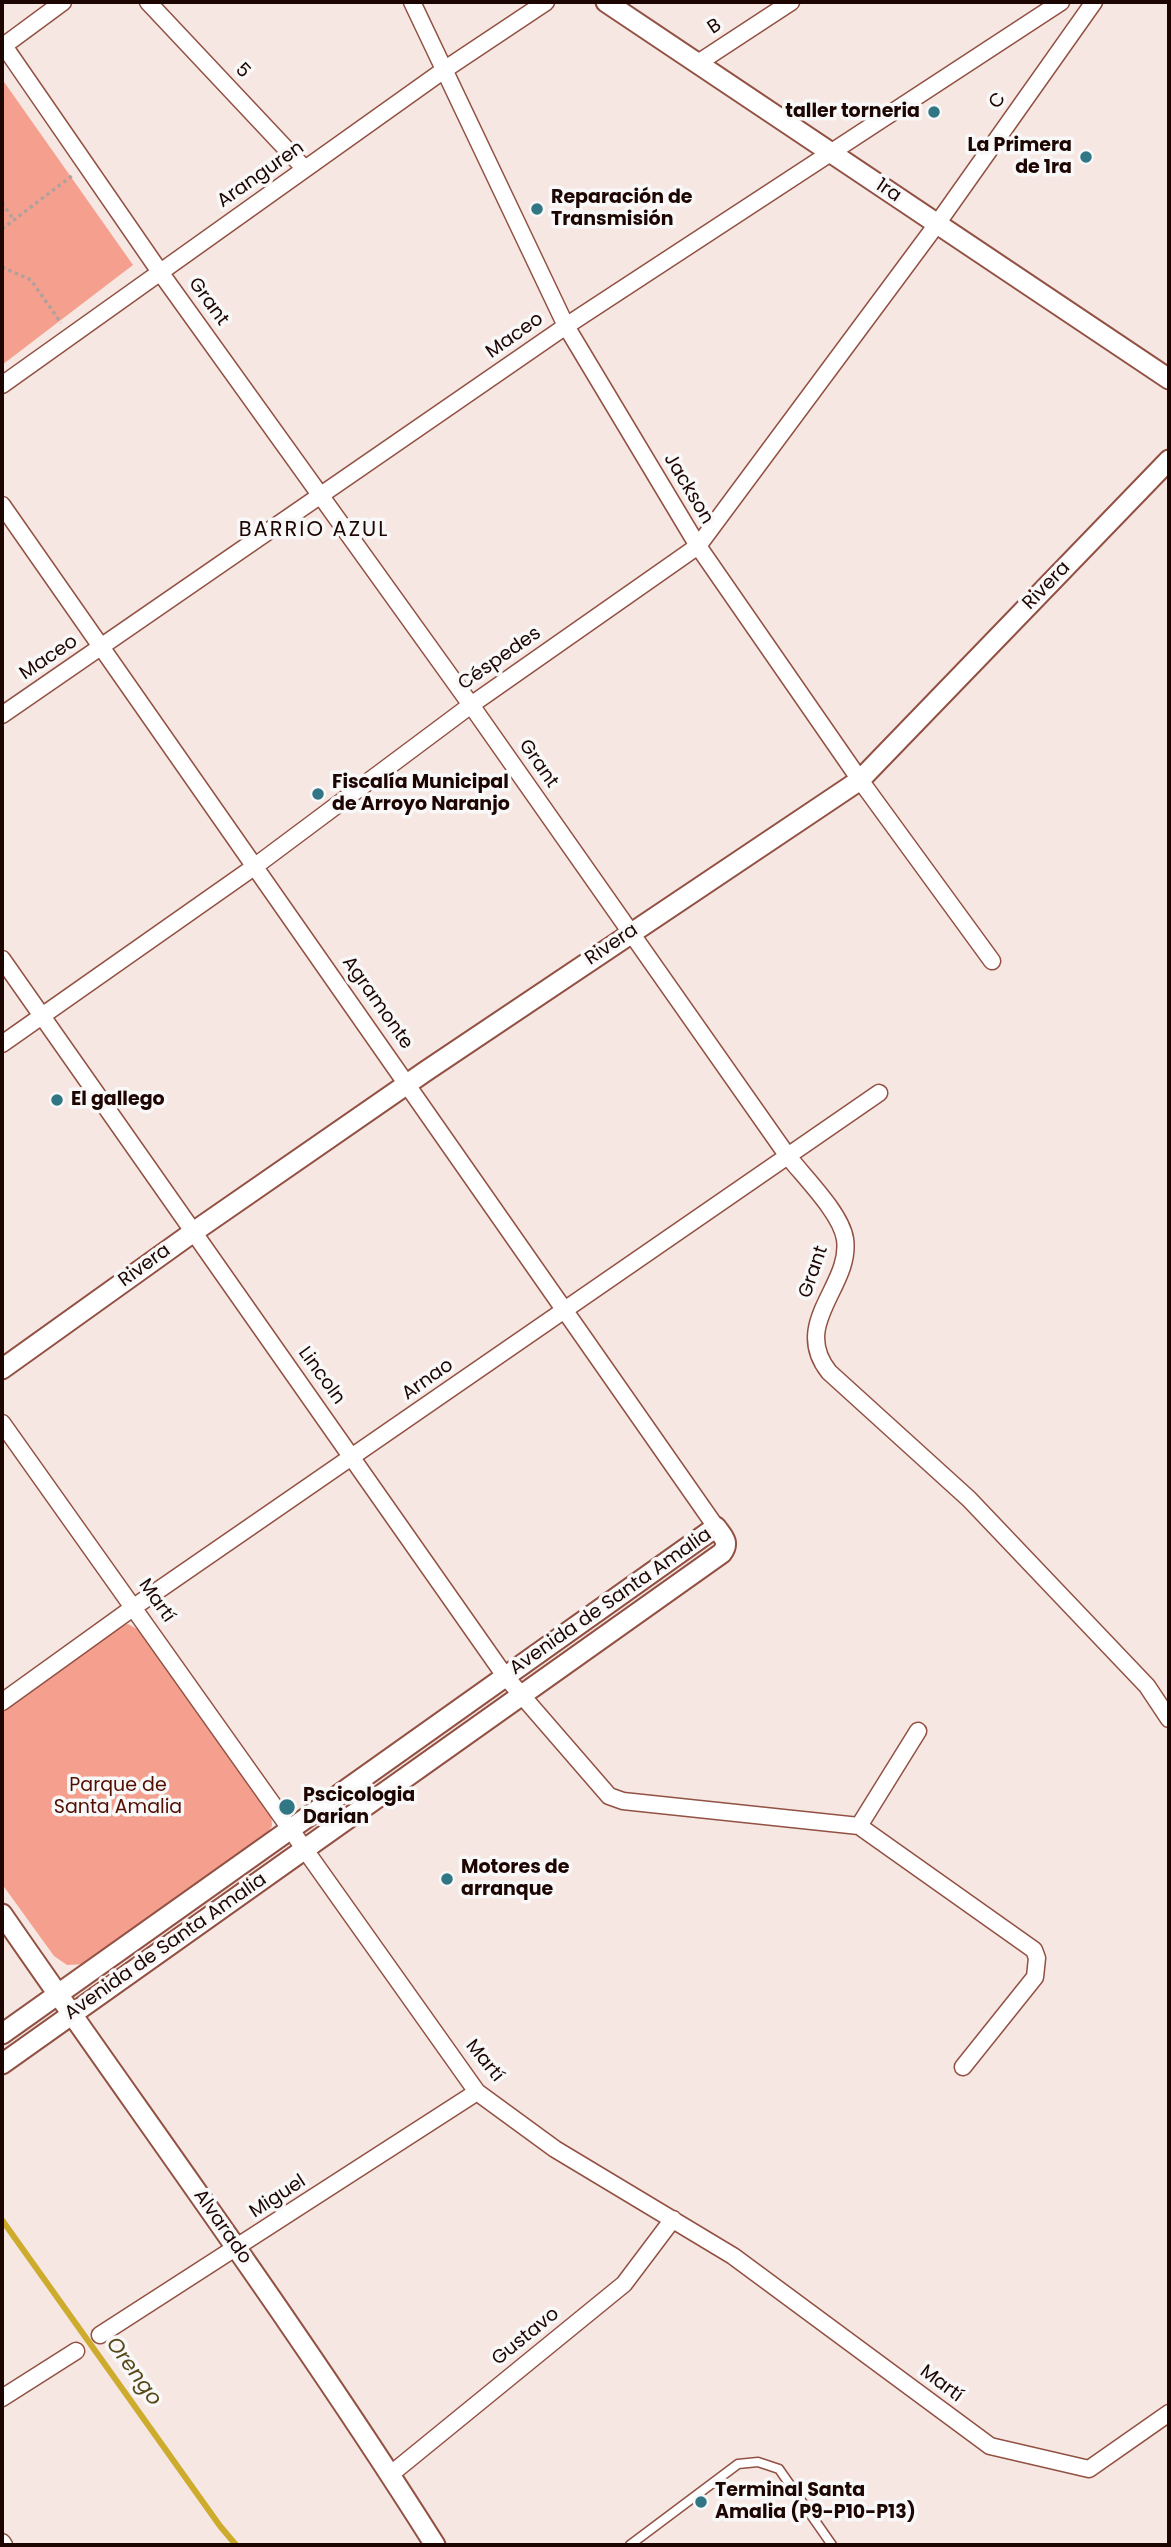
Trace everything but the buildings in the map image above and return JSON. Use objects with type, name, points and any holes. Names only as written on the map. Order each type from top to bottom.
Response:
[{"type":"street","points":[[2,45],[63,2]]},
{"type":"street","name":"5","points":[[148,2],[305,169]]},
{"type":"street","name":"Jackson","points":[[412,2],[566,326],[698,546],[860,780],[992,961]]},
{"type":"street","name":"Aranguren","points":[[2,386],[444,70],[546,2]]},
{"type":"street","name":"1ra","points":[[606,2],[1169,379]]},
{"type":"street","name":"B","points":[[698,63],[791,2]]},
{"type":"street","name":"Maceo","points":[[2,715],[566,326],[829,151],[1061,2]]},
{"type":"street","name":"C","points":[[937,224],[1094,2]]},
{"type":"street","name":"Grant","points":[[2,45],[787,1155],[839,1222],[845,1239],[845,1256],[818,1325],[816,1345],[820,1360],[829,1372],[969,1499],[1147,1686],[1169,1719]]},
{"type":"street","name":"Céspedes","points":[[2,1044],[254,867],[471,705],[698,546],[937,224]]},
{"type":"street","name":"Rivera","points":[[2,1368],[408,1084],[630,932],[860,780],[1169,460]]},
{"type":"street","name":"Agramonte","points":[[2,505],[716,1527]]},
{"type":"street","name":"Lincoln","points":[[2,959],[520,1697],[598,1785],[609,1796],[623,1801],[859,1826]]},
{"type":"street","name":"Arnao","points":[[2,1702],[134,1607],[879,1093]]},
{"type":"street","name":"Martí","points":[[2,1423],[477,2092],[555,2150],[733,2256],[990,2446],[1089,2469],[1169,2413]]},
{"type":"street","name":"Avenida de Santa Amalia","points":[[2,2034],[716,1527],[726,1542],[722,1553],[2,2064]]},
{"type":"street","points":[[918,1731],[859,1826],[1034,1950],[1037,1958],[1035,1977],[963,2067]]},
{"type":"street","name":"Alvarado","points":[[2,1914],[57,1997],[238,2249],[391,2474],[435,2545]]},
{"type":"street","name":"Miguel","points":[[100,2335],[238,2249],[477,2092]]},
{"type":"street","name":"Gustavo","points":[[391,2474],[624,2284],[673,2219]]},
{"type":"street","points":[[2,2398],[76,2351]]},
{"type":"lane","points":[[630,2545],[738,2464],[758,2462],[779,2469],[832,2545]]},
{"type":"path","points":[[2,229],[86,166]]},
{"type":"path","points":[[2,204],[14,220]]},
{"type":"path","points":[[2,267],[31,280],[70,337]]},
{"type":"green space","points":[[2,79],[133,265],[2,365]]},
{"type":"green space","name":"Parque de Santa Amalia","points":[[128,1624],[146,1634],[271,1809],[272,1826],[266,1835],[85,1964],[67,1965],[54,1956],[2,1884],[2,1711],[115,1627]]},
{"type":"waterway","name":"Orengo","points":[[2,2220],[236,2545]]},
{"type":"place","name":"taller torneria","points":[[934,112]]},
{"type":"place","name":"La Primera de 1ra","points":[[1086,157]]},
{"type":"place","name":"Reparación de Transmisión","points":[[537,209]]},
{"type":"place","name":"Fiscalía Municipal de Arroyo Naranjo","points":[[318,794]]},
{"type":"place","name":"El gallego","points":[[57,1100]]},
{"type":"place","name":"Pscicologia Darian","points":[[287,1807]]},
{"type":"place","name":"Motores de arranque","points":[[447,1879]]},
{"type":"place","name":"Terminal Santa Amalia (P9-P10-P13)","points":[[701,2502]]},
{"type":"district","name":"BARRIO AZUL","points":[[314,531]]}]
